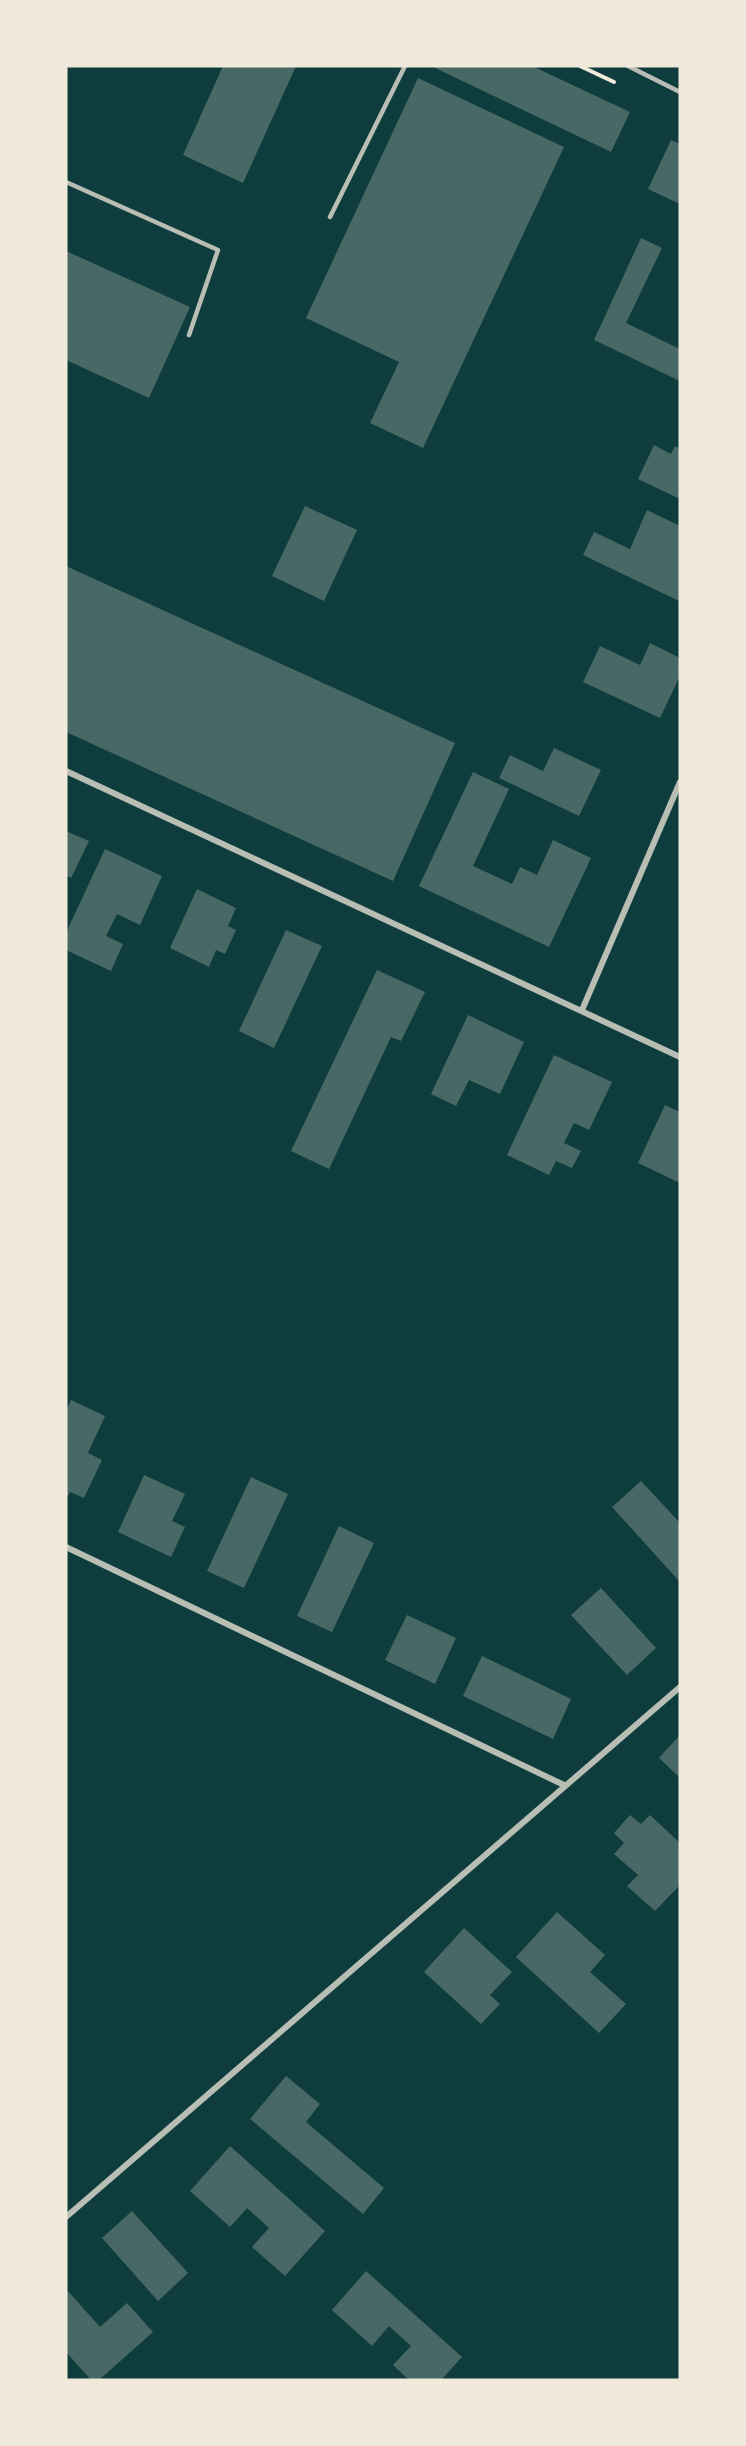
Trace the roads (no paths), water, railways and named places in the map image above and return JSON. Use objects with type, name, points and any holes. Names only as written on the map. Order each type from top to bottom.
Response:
[{"type":"street","points":[[66,771],[680,1057]]},
{"type":"street","points":[[582,1010],[680,782]]},
{"type":"street","points":[[66,1547],[564,1785]]},
{"type":"street","points":[[66,2217],[680,1687]]},
{"type":"lane","points":[[330,217],[405,66]]},
{"type":"lane","points":[[628,66],[680,92]]},
{"type":"lane","points":[[66,182],[218,250],[189,335]]}]
